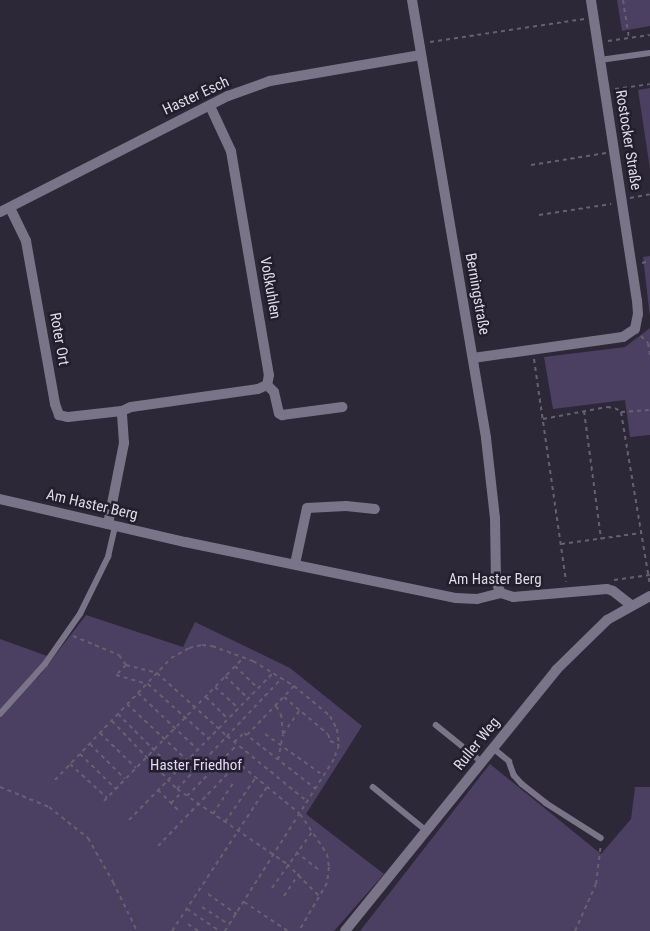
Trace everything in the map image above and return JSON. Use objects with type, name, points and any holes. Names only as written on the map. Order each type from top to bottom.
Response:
[{"type":"street","name":"Berningstraße","points":[[412,0],[473,358],[492,483],[496,582],[501,593]]},
{"type":"street","name":"Rostocker Straße","points":[[591,0],[637,300],[638,314],[635,329]]},
{"type":"street","name":"Haster Esch","points":[[0,212],[228,96],[270,82],[420,55]]},
{"type":"street","name":"Voßkuhlen","points":[[210,106],[231,151],[269,375],[267,385],[274,392],[279,413],[282,415],[342,407]]},
{"type":"street","name":"Roter Ort","points":[[10,208],[26,241],[59,415],[68,417],[122,411],[132,407],[258,389],[267,385]]},
{"type":"street","points":[[473,358],[623,337],[635,329]]},
{"type":"street","points":[[111,525],[124,443],[122,411]]},
{"type":"street","name":"Am Haster Berg","points":[[0,499],[111,525],[456,598],[477,598],[501,593],[513,598],[607,589]]},
{"type":"street","points":[[295,564],[307,508],[346,506],[375,509]]},
{"type":"street","points":[[607,589],[613,591],[632,606]]},
{"type":"street","name":"Ruller Weg","points":[[345,931],[556,670],[607,620],[650,596]]},
{"type":"lane","points":[[600,60],[650,53]]},
{"type":"lane","points":[[0,714],[45,664],[80,614],[108,557],[111,525]]},
{"type":"lane","points":[[436,725],[482,762]]},
{"type":"lane","points":[[493,748],[509,761],[514,775],[522,784],[546,803],[601,838]]},
{"type":"lane","points":[[373,787],[427,830]]},
{"type":"path","points":[[623,0],[628,38]]},
{"type":"path","points":[[419,43],[593,18]]},
{"type":"path","points":[[597,43],[650,35]]},
{"type":"path","points":[[605,91],[650,84]]},
{"type":"path","points":[[531,165],[614,152]]},
{"type":"path","points":[[539,215],[622,201],[650,194]]},
{"type":"path","points":[[635,329],[648,343],[650,356]]},
{"type":"path","points":[[532,350],[567,594]]},
{"type":"path","points":[[543,419],[607,407],[615,408],[621,412],[650,410]]},
{"type":"path","points":[[584,411],[601,539]]},
{"type":"path","points":[[621,412],[650,586]]},
{"type":"path","points":[[561,544],[640,533]]},
{"type":"path","points":[[607,589],[613,580],[649,575]]},
{"type":"path","points":[[67,634],[119,655],[126,664],[157,672],[237,745],[308,802]]},
{"type":"path","points":[[55,780],[148,684],[157,672],[181,651],[202,645],[212,646],[244,657],[273,673],[294,686],[330,716],[337,729],[339,746],[324,776],[226,931]]},
{"type":"path","points":[[104,801],[244,657]]},
{"type":"path","points":[[126,664],[116,675],[148,684],[208,738]]},
{"type":"path","points":[[235,666],[258,688]]},
{"type":"path","points":[[129,820],[273,673]]},
{"type":"path","points":[[225,676],[248,698]]},
{"type":"path","points":[[177,788],[282,678]]},
{"type":"path","points":[[247,735],[294,686]]},
{"type":"path","points":[[214,687],[238,708]]},
{"type":"path","points":[[138,693],[197,749]]},
{"type":"path","points":[[205,697],[228,718]]},
{"type":"path","points":[[284,697],[328,734],[330,741],[339,746]]},
{"type":"path","points":[[127,704],[187,760]]},
{"type":"path","points":[[276,706],[281,714],[283,734],[278,760]]},
{"type":"path","points":[[283,734],[300,710]]},
{"type":"path","points":[[118,714],[176,772]]},
{"type":"path","points":[[111,721],[177,788],[272,856],[287,864],[319,896]]},
{"type":"path","points":[[234,742],[244,732],[316,789]]},
{"type":"path","points":[[100,733],[136,768]]},
{"type":"path","points":[[265,734],[324,776]]},
{"type":"path","points":[[89,744],[126,779]]},
{"type":"path","points":[[187,796],[237,745]]},
{"type":"path","points":[[80,754],[116,788]]},
{"type":"path","points":[[70,764],[107,798]]},
{"type":"path","points":[[158,846],[234,767],[242,766],[300,814],[327,854],[330,867],[326,883],[299,931]]},
{"type":"path","points":[[225,822],[256,777]]},
{"type":"path","points":[[213,814],[234,783]]},
{"type":"path","points":[[0,787],[49,807],[88,838],[113,882],[137,931]]},
{"type":"path","points":[[174,930],[267,787]]},
{"type":"path","points":[[158,790],[179,811]]},
{"type":"path","points":[[171,803],[182,792]]},
{"type":"path","points":[[272,888],[287,864],[312,832]]},
{"type":"path","points":[[575,931],[596,884],[601,859],[601,838]]},
{"type":"path","points":[[296,852],[318,869]]},
{"type":"path","points":[[284,896],[299,874]]},
{"type":"path","points":[[208,894],[237,914]]},
{"type":"path","points":[[244,902],[288,931]]},
{"type":"path","points":[[202,906],[230,925]]},
{"type":"path","points":[[187,909],[220,931]]},
{"type":"path","points":[[188,924],[198,931]]},
{"type":"green space","points":[[617,0],[650,0],[650,26],[622,31]]},
{"type":"green space","points":[[650,88],[650,169],[638,90]]},
{"type":"green space","points":[[650,256],[650,317],[643,257]]},
{"type":"green space","points":[[650,328],[650,435],[630,437],[625,400],[553,409],[544,357],[625,347]]},
{"type":"green space","name":"Haster Friedhof","points":[[86,615],[183,647],[195,622],[290,668],[362,726],[306,814],[384,874],[334,931],[0,931],[0,639],[50,657],[36,680]]},
{"type":"green space","points":[[490,764],[601,854],[631,819],[635,787],[650,787],[650,931],[360,931]]}]
